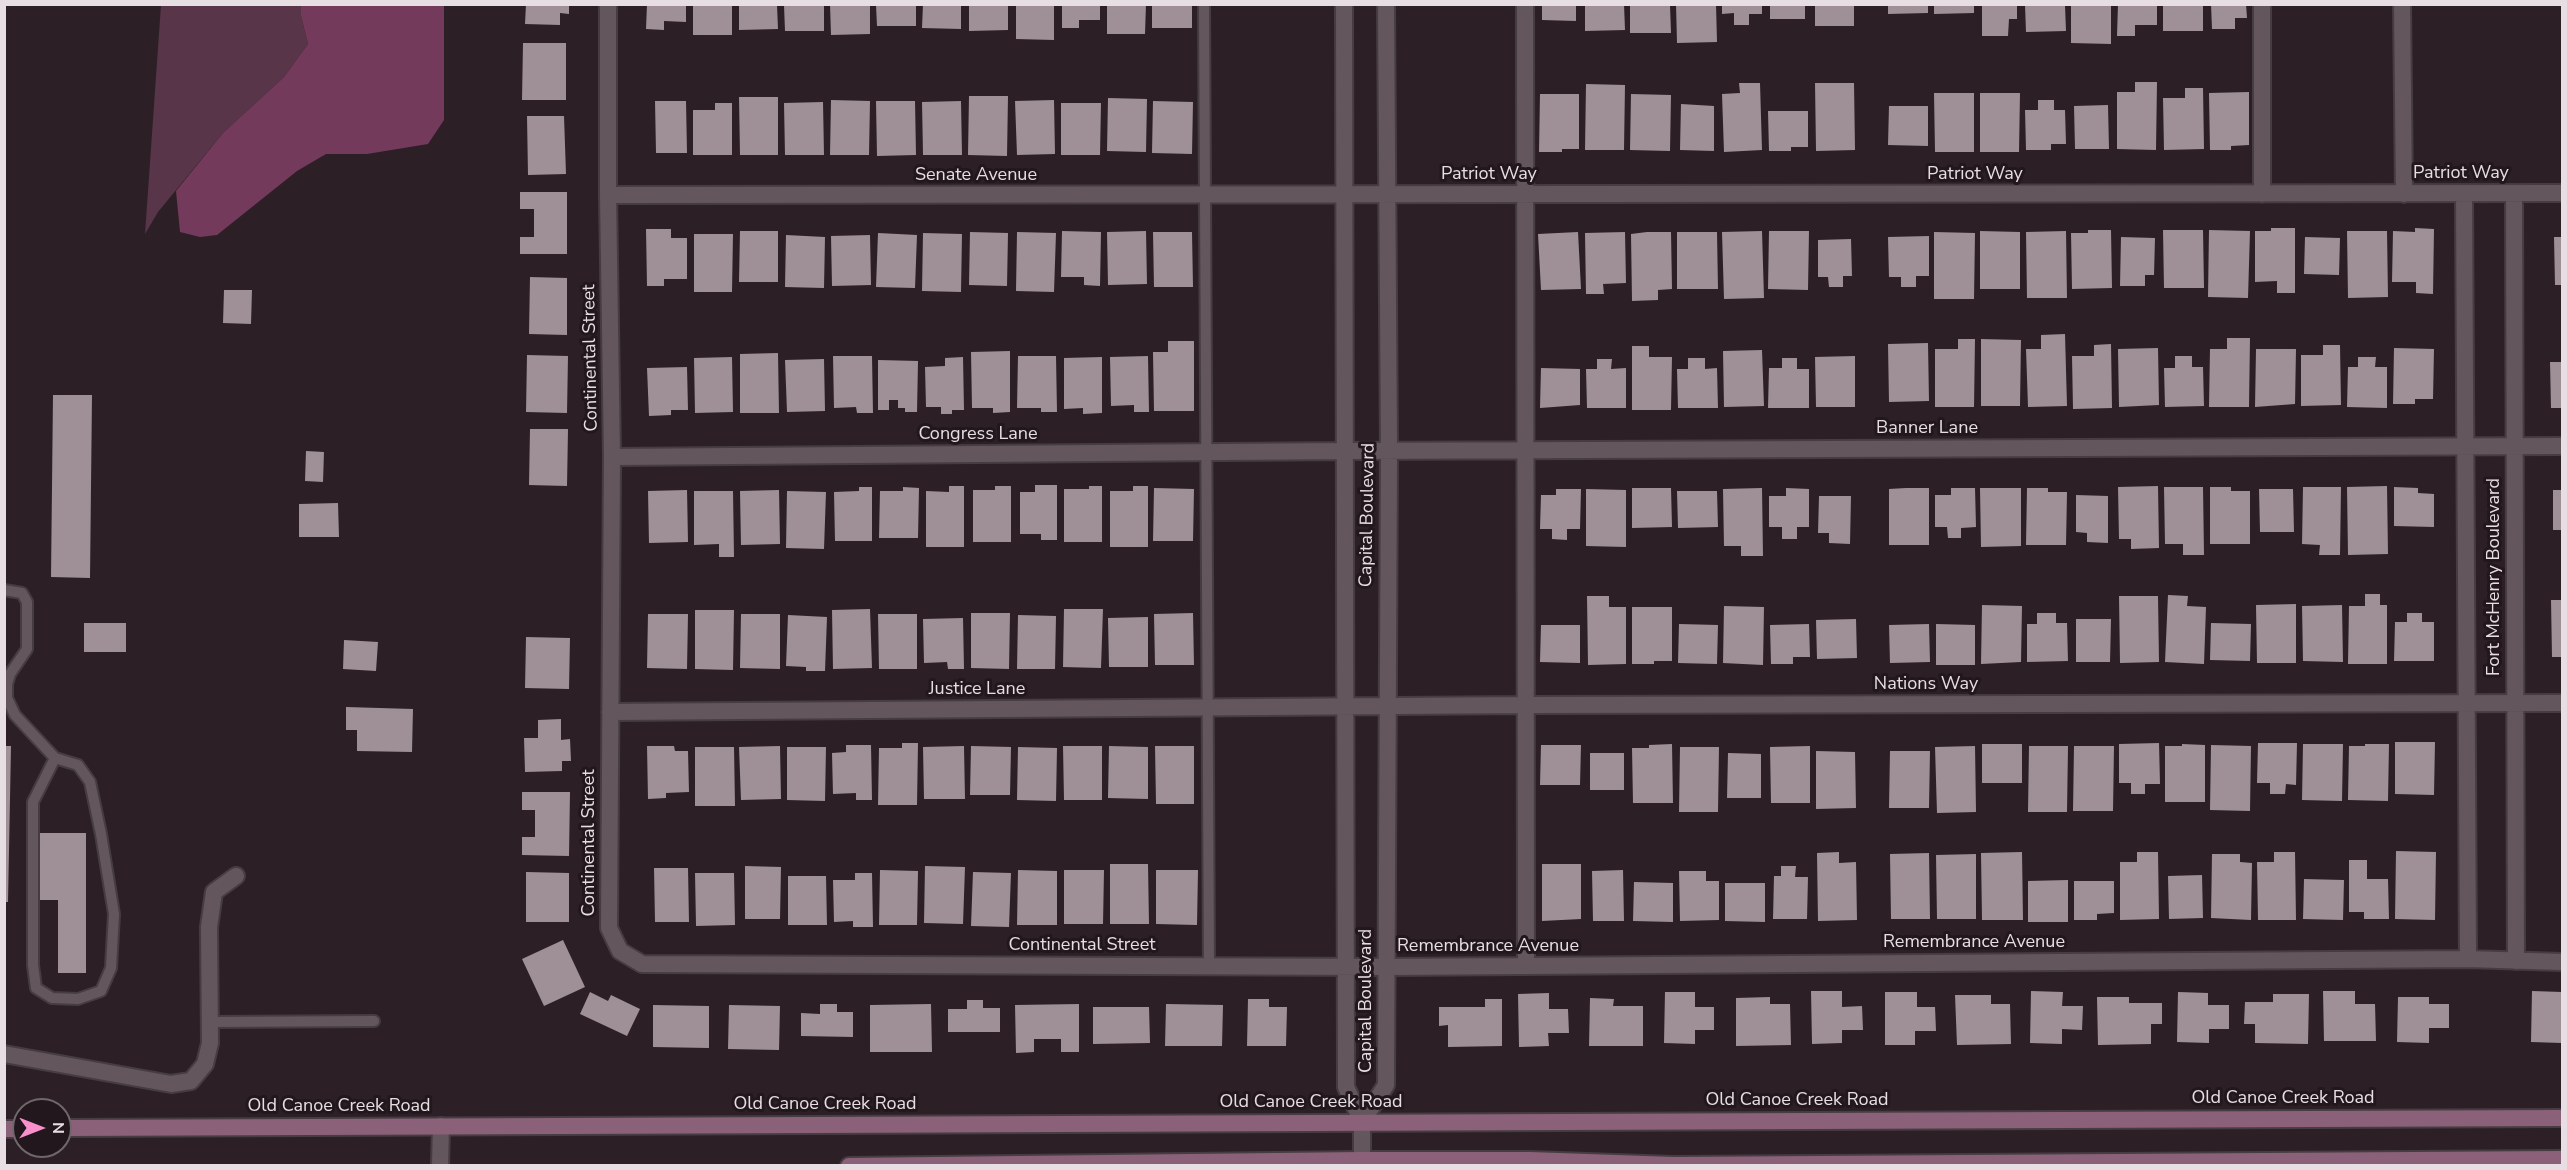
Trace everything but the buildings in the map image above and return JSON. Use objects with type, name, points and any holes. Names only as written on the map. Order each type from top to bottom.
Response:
[{"type":"main road","name":"Old Canoe Creek Road","points":[[72,1128],[2562,1118]]},
{"type":"main road","points":[[849,1166],[1529,1160],[1684,1165],[2562,1159]]},
{"type":"street","name":"Continental Street","points":[[608,4],[612,457],[609,928],[620,951],[642,964],[1345,967]]},
{"type":"street","name":"Capital Boulevard","points":[[1344,4],[1346,1088],[1362,1122]]},
{"type":"street","name":"Capital Boulevard","points":[[1362,1122],[1386,1085],[1389,451],[1386,4]]},
{"type":"street","points":[[1524,4],[1526,966]]},
{"type":"street","points":[[2262,4],[2262,194]]},
{"type":"street","points":[[2402,4],[2404,194]]},
{"type":"street","name":"Patriot Way","points":[[1344,196],[1387,194],[2562,193]]},
{"type":"street","name":"Fort McHenry Boulevard","points":[[2464,194],[2468,959]]},
{"type":"street","name":"Fort McHenry Boulevard","points":[[2514,194],[2516,961]]},
{"type":"street","name":"Senate Avenue","points":[[608,195],[1344,196]]},
{"type":"street","name":"Banner Lane","points":[[1344,451],[2562,446]]},
{"type":"street","name":"Congress Lane","points":[[612,457],[1344,451]]},
{"type":"street","name":"Nations Way","points":[[1344,708],[1524,705],[2562,703]]},
{"type":"street","name":"Justice Lane","points":[[610,712],[1344,708]]},
{"type":"street","points":[[4,1054],[171,1084],[191,1081],[205,1064],[210,1043],[209,927],[214,892],[236,876]]},
{"type":"street","name":"Remembrance Avenue","points":[[1345,967],[2468,959],[2562,962]]},
{"type":"street","points":[[1362,1122],[1362,1163]]},
{"type":"street","points":[[440,1166],[441,1126]]},
{"type":"lane","points":[[1204,4],[1209,966]]},
{"type":"lane","points":[[4,590],[22,593],[27,602],[27,649],[10,674],[7,698],[15,715],[55,758],[78,765],[90,783],[114,914],[111,968],[101,991],[78,999],[52,998],[36,988],[33,965],[33,802],[55,758]]},
{"type":"lane","points":[[210,1023],[374,1021]]},
{"type":"shaded area","points":[[161,5],[301,5],[301,16],[308,44],[284,77],[223,133],[158,212],[145,234]]},
{"type":"shaded area","points":[[301,5],[444,5],[444,120],[428,144],[367,154],[326,154],[297,171],[217,235],[200,237],[180,232],[176,191],[223,133],[284,77],[308,44],[301,16]]}]
